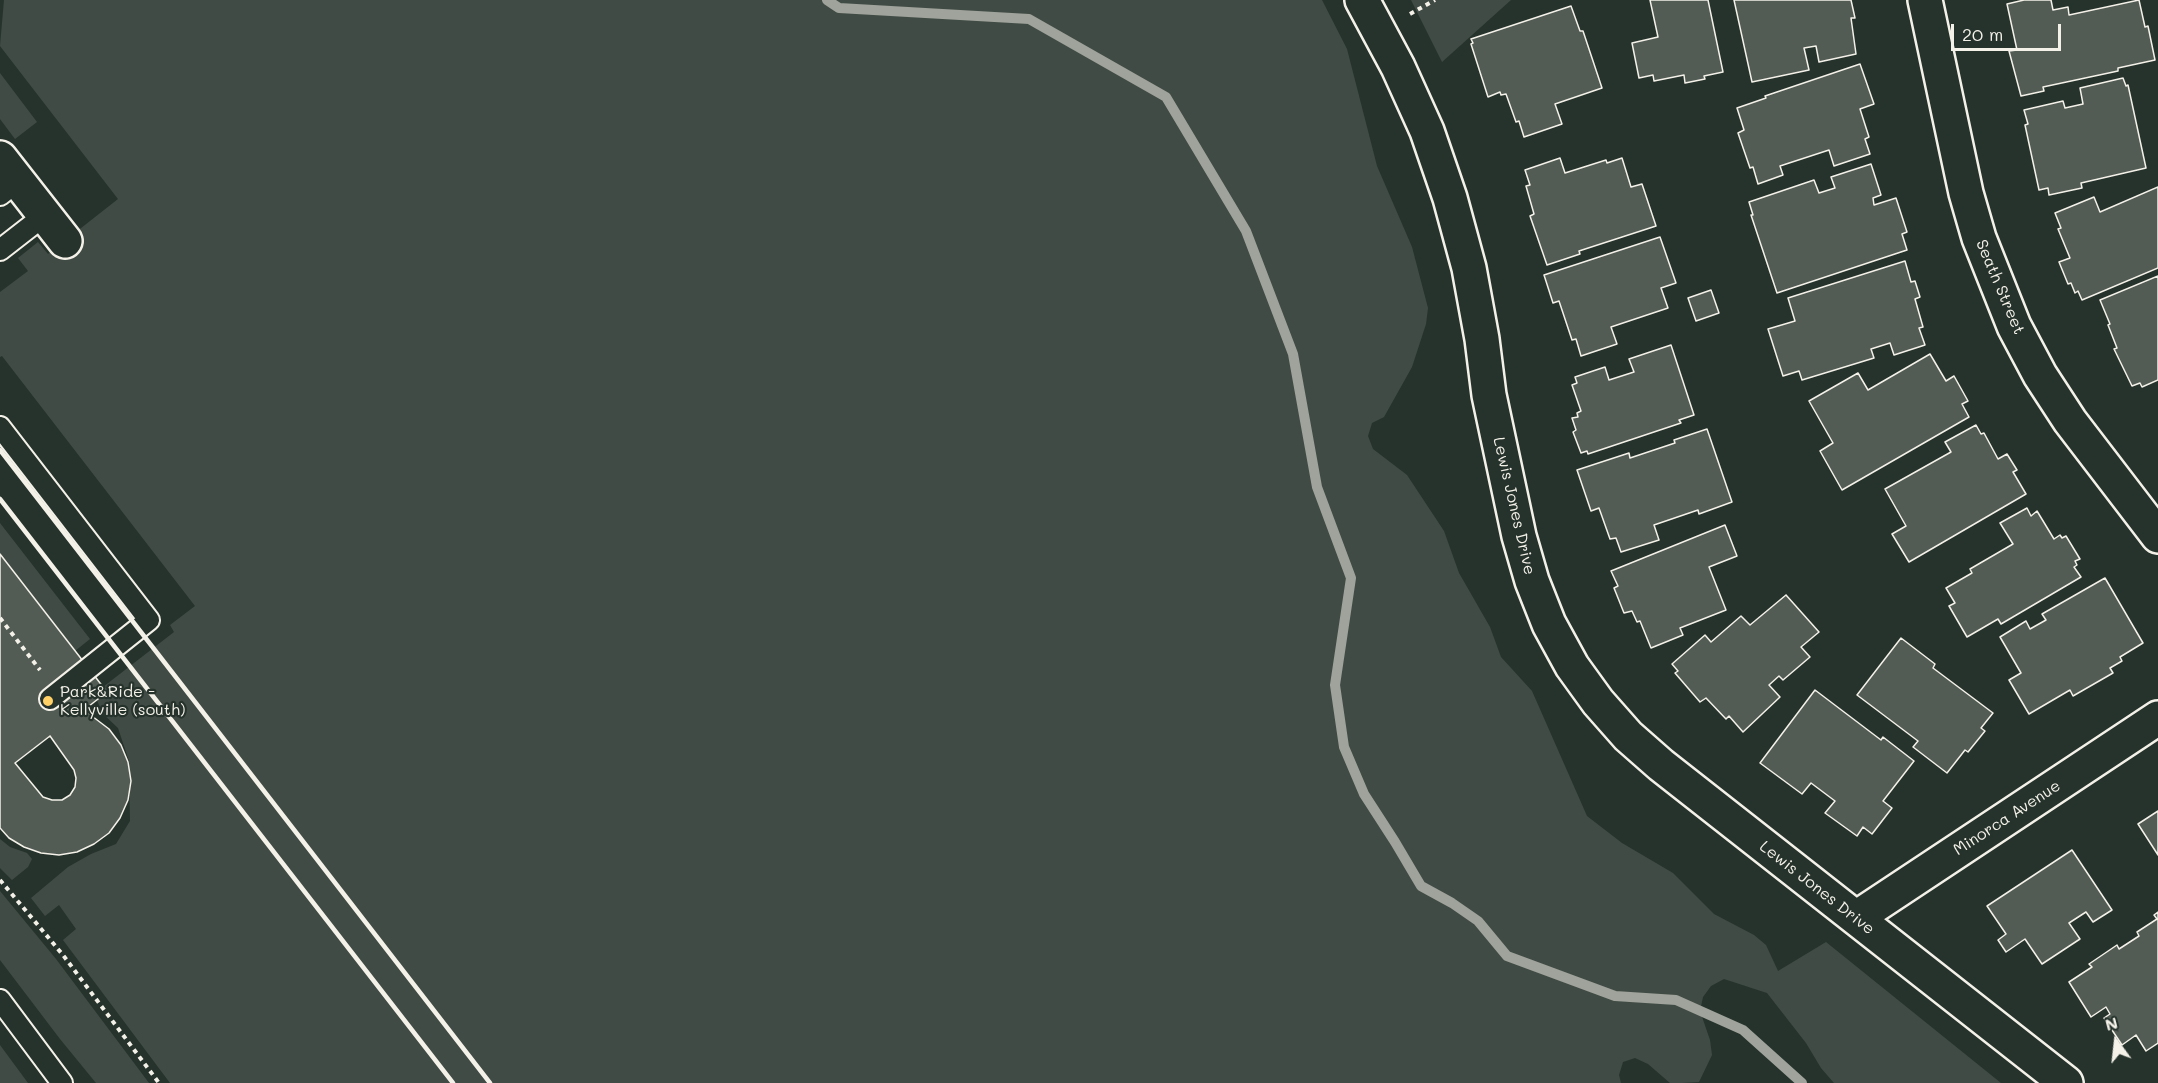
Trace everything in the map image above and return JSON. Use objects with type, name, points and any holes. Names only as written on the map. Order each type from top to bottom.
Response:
[{"type":"street","name":"Lewis Jones Drive","points":[[1362,0],[1403,78],[1427,131],[1450,198],[1469,268],[1490,395],[1519,536],[1532,581],[1549,624],[1572,666],[1598,702],[1628,736],[1661,765],[2066,1083]]},
{"type":"street","name":"Seath Street","points":[[1924,0],[1966,193],[1979,238],[2014,326],[2040,375],[2070,421],[2158,536]]},
{"type":"street","points":[[6,178],[45,215],[65,240]]},
{"type":"street","name":"Minorca Avenue","points":[[1856,918],[2158,718]]},
{"type":"lane","points":[[0,250],[45,215]]},
{"type":"lane","points":[[0,427],[149,620],[50,699]]},
{"type":"lane","points":[[0,1000],[62,1083]]},
{"type":"path","points":[[1410,14],[1435,0]]},
{"type":"path","points":[[0,618],[44,675]]},
{"type":"path","points":[[0,880],[63,955],[159,1083]]},
{"type":"shaded area","points":[[4,0],[1322,0],[1347,49],[1377,166],[1412,247],[1428,308],[1426,324],[1412,367],[1384,417],[1372,423],[1368,436],[1373,449],[1407,475],[1444,531],[1459,573],[1490,627],[1501,657],[1532,691],[1587,816],[1622,843],[1673,873],[1714,914],[1754,935],[1766,945],[1778,971],[1826,942],[2001,1083],[1834,1083],[1767,993],[1724,979],[1711,986],[1703,997],[1700,1011],[1710,1040],[1712,1055],[1699,1082],[1670,1083],[1648,1064],[1635,1058],[1623,1062],[1619,1075],[1621,1083],[170,1083],[63,940],[76,929],[59,905],[45,916],[31,898],[68,867],[116,844],[130,821],[129,761],[118,728],[102,713],[97,700],[103,687],[174,632],[170,625],[195,606],[2,356],[0,357],[0,292],[28,271],[18,258],[38,242],[48,254],[118,199],[0,46]]},
{"type":"shaded area","points":[[1411,0],[1511,0],[1442,62]]},
{"type":"shaded area","points":[[0,73],[37,122],[15,139],[0,119]]},
{"type":"shaded area","points":[[0,523],[90,639],[75,651],[0,554]]},
{"type":"shaded area","points":[[0,839],[10,847],[27,853],[32,859],[28,867],[12,880],[0,868]]},
{"type":"shaded area","points":[[0,891],[56,959],[149,1083],[96,1083],[60,1039],[0,960]]},
{"type":"shaded area","points":[[0,1045],[28,1083],[0,1083]]},
{"type":"building","points":[[1650,0],[1708,0],[1723,72],[1685,83],[1684,75],[1654,81],[1653,75],[1639,78],[1632,43],[1658,37]]},
{"type":"building","points":[[1734,0],[1851,0],[1855,18],[1851,18],[1856,54],[1819,62],[1816,46],[1804,48],[1809,70],[1752,82]]},
{"type":"building","points":[[2024,0],[2051,0],[2053,10],[2068,7],[2069,15],[2139,0],[2145,27],[2148,26],[2155,60],[2118,68],[2118,71],[2043,87],[2044,91],[2021,96],[2009,51],[2017,50],[2007,4]]},
{"type":"building","points":[[1571,6],[1580,31],[1583,31],[1602,88],[1555,104],[1562,124],[1524,137],[1506,94],[1501,95],[1500,92],[1488,97],[1471,39]]},
{"type":"building","points":[[1860,64],[1874,104],[1860,109],[1869,137],[1865,139],[1870,154],[1834,166],[1829,150],[1780,166],[1783,175],[1758,184],[1738,133],[1744,130],[1737,108],[1766,98],[1765,96]]},
{"type":"building","points":[[2123,78],[2126,86],[2128,85],[2146,168],[2081,183],[2082,188],[2049,195],[2048,188],[2039,190],[2024,110],[2063,101],[2065,108],[2083,104],[2080,88]]},
{"type":"building","points":[[1560,158],[1565,173],[1606,160],[1607,163],[1622,158],[1631,187],[1642,184],[1656,226],[1579,251],[1580,254],[1547,265],[1530,216],[1534,214],[1526,186],[1530,185],[1525,170]]},
{"type":"building","points":[[1871,164],[1881,195],[1873,198],[1874,205],[1896,198],[1907,232],[1902,234],[1907,250],[1777,293],[1751,215],[1753,215],[1749,202],[1814,180],[1819,193],[1835,188],[1831,177]]},
{"type":"building","points":[[2158,187],[2158,268],[2082,300],[2078,291],[2075,293],[2071,283],[2068,284],[2059,262],[2070,258],[2058,229],[2061,228],[2055,213],[2094,197],[2100,212]]},
{"type":"building","points":[[1660,237],[1676,283],[1661,288],[1668,308],[1611,327],[1617,344],[1581,356],[1576,339],[1572,340],[1559,301],[1553,303],[1544,275]]},
{"type":"building","points":[[1905,261],[1911,282],[1915,281],[1920,297],[1915,299],[1923,327],[1919,328],[1925,345],[1894,355],[1890,343],[1871,349],[1874,358],[1802,380],[1799,371],[1783,376],[1768,329],[1795,321],[1788,298]]},
{"type":"building","points":[[2158,276],[2158,380],[2142,387],[2140,383],[2132,386],[2114,349],[2117,348],[2100,300]]},
{"type":"building","points":[[1711,290],[1719,313],[1696,321],[1688,298]]},
{"type":"building","points":[[1671,345],[1694,415],[1679,420],[1681,423],[1588,454],[1587,451],[1581,453],[1573,432],[1576,430],[1572,418],[1578,417],[1577,413],[1581,411],[1572,385],[1577,383],[1575,377],[1605,367],[1609,380],[1634,372],[1629,359]]},
{"type":"building","points":[[1930,354],[1946,381],[1954,376],[1968,401],[1962,404],[1969,417],[1842,490],[1820,451],[1833,443],[1809,401],[1858,373],[1868,390]]},
{"type":"building","points":[[1976,425],[1981,434],[1984,433],[1998,459],[2007,454],[2017,470],[2013,472],[2026,494],[1909,562],[1892,534],[1906,526],[1885,489],[1951,452],[1945,442]]},
{"type":"building","points":[[1707,429],[1732,502],[1699,514],[1698,510],[1654,525],[1659,540],[1621,552],[1616,538],[1610,539],[1599,508],[1591,511],[1577,470],[1629,453],[1630,458],[1675,443],[1674,440]]},
{"type":"building","points":[[2027,508],[2031,516],[2037,511],[2054,539],[2060,535],[2062,538],[2066,536],[2080,559],[2075,561],[2077,565],[2074,567],[2081,577],[2001,624],[1998,619],[1967,637],[1949,606],[1955,603],[1946,588],[1972,573],[1970,569],[2013,544],[2000,523]]},
{"type":"building","points":[[1725,525],[1737,556],[1709,567],[1726,610],[1680,628],[1683,635],[1651,648],[1640,621],[1637,622],[1632,611],[1624,613],[1614,588],[1618,586],[1611,571]]},
{"type":"building","name":"Park&Ride - Kellyville (south)","points":[[0,554],[107,692],[84,710],[109,729],[121,745],[128,762],[131,781],[128,800],[120,818],[109,833],[94,844],[77,852],[59,855],[41,853],[9,838],[0,828]],"holes":[[[50,736],[74,770],[75,787],[70,795],[62,800],[52,800],[43,797],[15,763]]]},
{"type":"building","points":[[2105,578],[2143,643],[2120,657],[2122,661],[2110,668],[2113,673],[2073,696],[2070,690],[2029,714],[2009,680],[2021,673],[2000,637],[2026,621],[2030,629],[2046,620],[2042,614]]},
{"type":"building","points":[[1786,595],[1819,632],[1801,647],[1810,657],[1783,680],[1779,676],[1769,685],[1780,697],[1743,732],[1729,716],[1726,719],[1706,698],[1700,702],[1675,673],[1678,671],[1672,664],[1705,635],[1711,642],[1741,616],[1750,625]]},
{"type":"building","points":[[1901,638],[1935,664],[1933,668],[1993,713],[1981,728],[1985,731],[1968,752],[1965,750],[1947,773],[1913,747],[1918,741],[1857,695]]},
{"type":"building","points":[[1815,690],[1881,740],[1883,737],[1914,761],[1883,801],[1892,808],[1872,834],[1863,827],[1857,836],[1825,813],[1835,801],[1811,783],[1802,794],[1760,763]]},
{"type":"building","points":[[2158,811],[2158,855],[2138,824]]},
{"type":"building","points":[[2072,850],[2112,910],[2093,922],[2086,912],[2069,923],[2080,939],[2042,964],[2025,939],[2006,952],[1998,940],[2006,934],[1987,906]]},
{"type":"building","points":[[2158,912],[2158,1043],[2146,1051],[2136,1035],[2122,1045],[2104,1018],[2110,1014],[2106,1007],[2091,1017],[2069,982],[2092,967],[2089,964],[2117,945],[2119,949],[2139,936],[2137,932],[2157,919],[2154,915]]},
{"type":"waterway","points":[[827,0],[839,8],[1029,19],[1166,97],[1246,231],[1293,354],[1317,487],[1351,578],[1335,685],[1344,747],[1364,794],[1421,886],[1478,921],[1507,956],[1615,996],[1676,1000],[1743,1030],[1802,1083]]},
{"type":"railway","points":[[0,450],[490,1083]]},
{"type":"railway","points":[[0,499],[453,1083]]},
{"type":"place","name":"Park&Ride - Kellyville (south)","points":[[48,701]]}]
